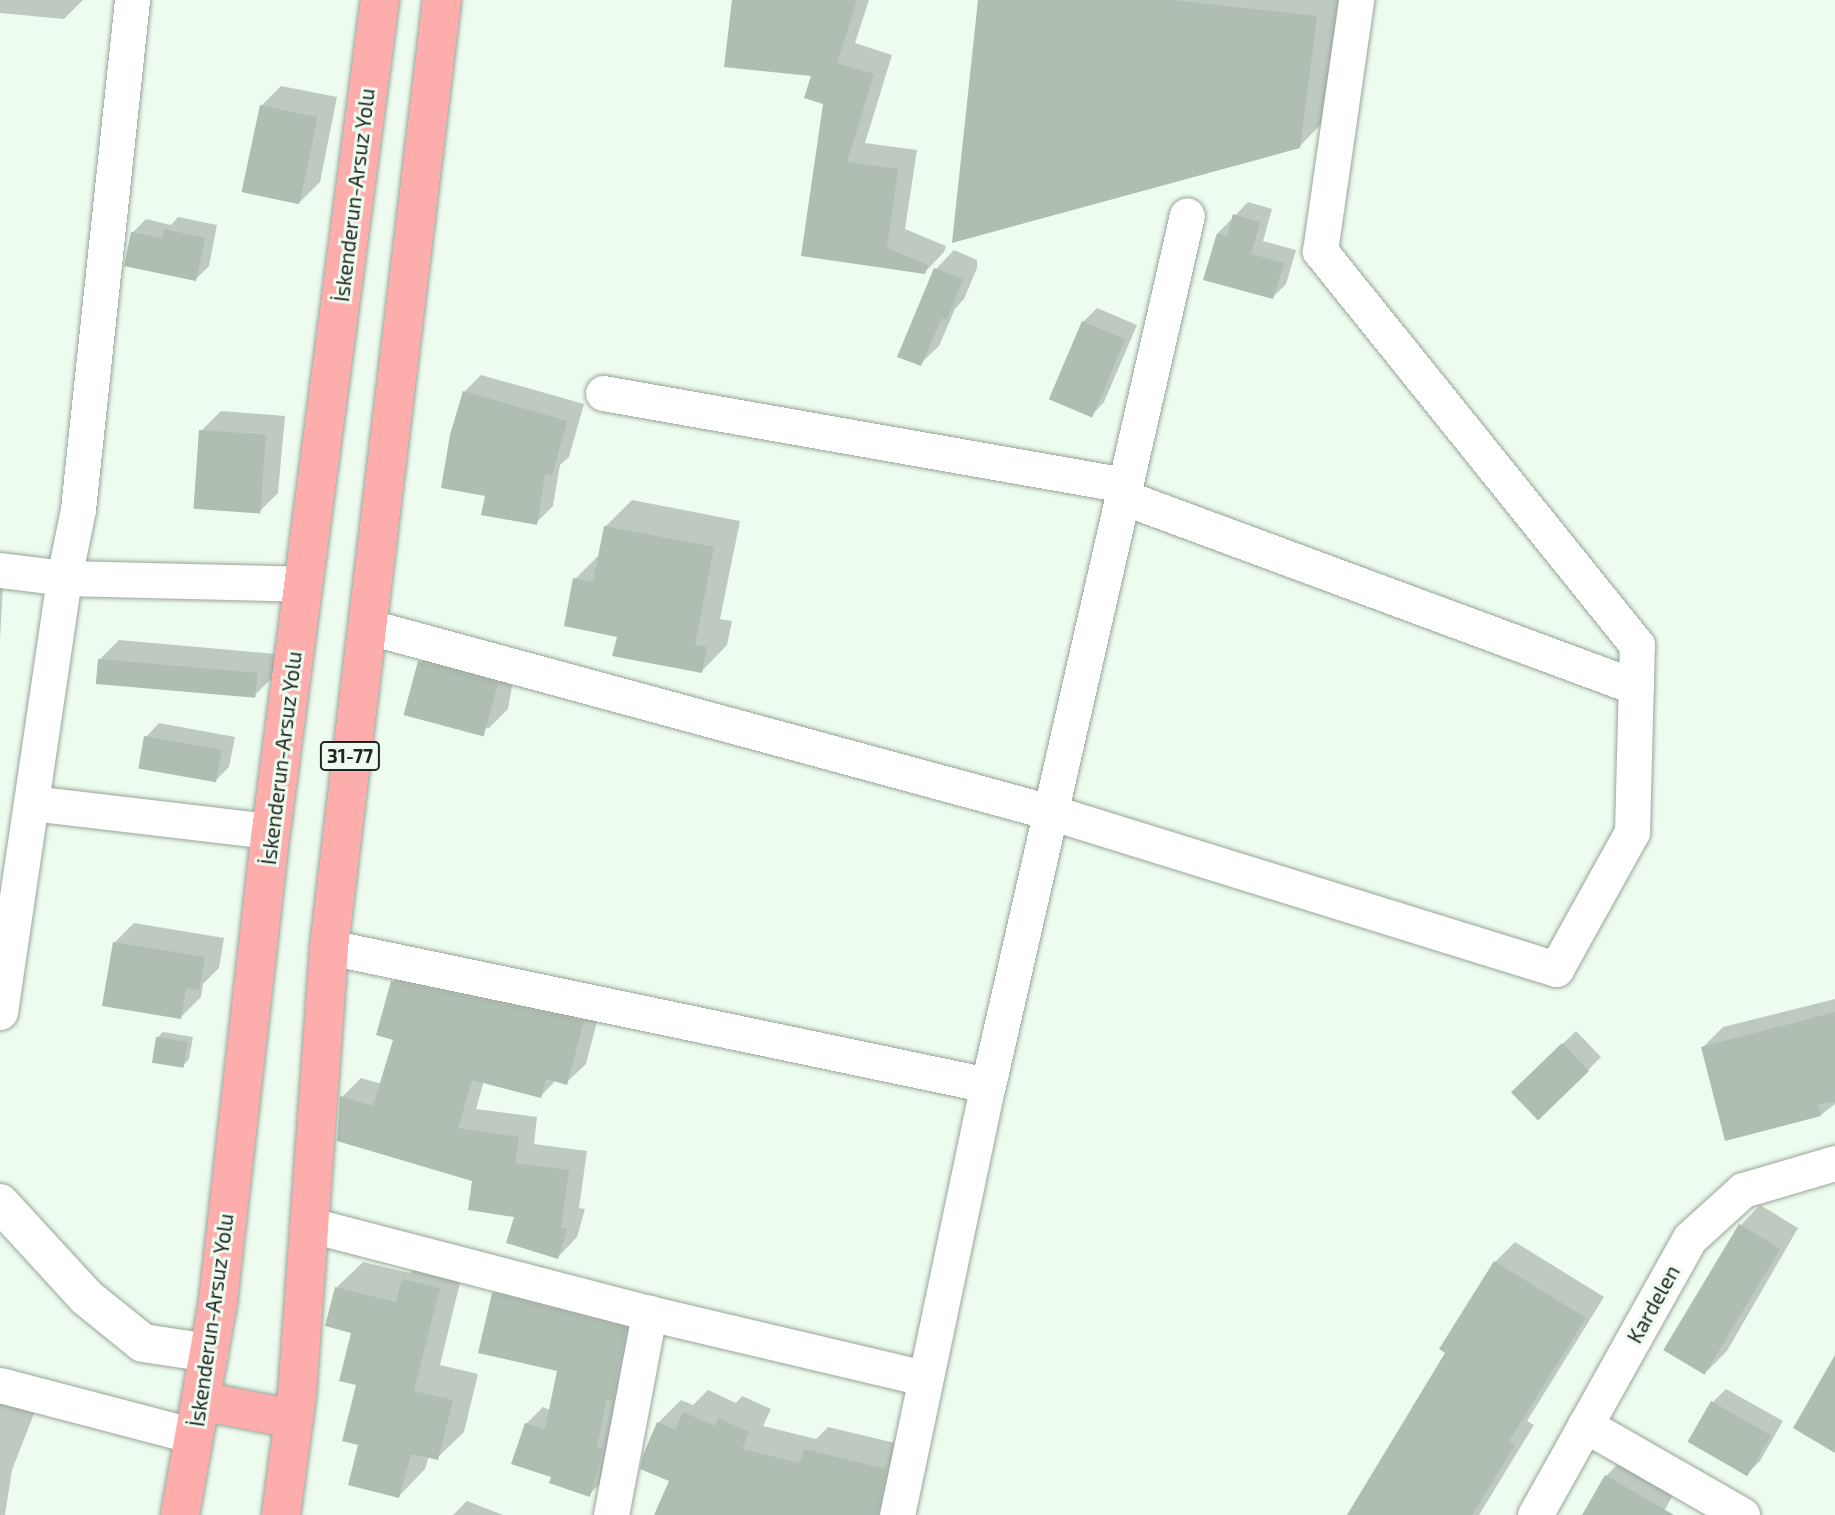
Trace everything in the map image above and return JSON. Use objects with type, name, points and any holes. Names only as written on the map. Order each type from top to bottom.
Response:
[{"type":"main road","name":"İskenderun-Arsuz Yolu","points":[[180,1515],[218,1301],[271,831],[380,0]]},
{"type":"main road","name":"31-77","points":[[281,1515],[294,1419],[311,1225],[329,947],[442,0]]},
{"type":"main road","points":[[198,1419],[294,1419]]},
{"type":"street","points":[[0,1012],[10,873],[31,803],[64,578],[78,509],[132,0]]},
{"type":"street","points":[[366,626],[1050,812],[1556,969],[1632,832],[1637,645],[1320,251],[1356,0]]},
{"type":"street","points":[[897,1515],[988,1085],[1187,215]]},
{"type":"street","points":[[603,393],[1124,491],[1636,687]]},
{"type":"street","points":[[0,570],[64,578],[303,584]]},
{"type":"street","points":[[31,803],[271,831]]},
{"type":"street","points":[[329,947],[988,1085]]},
{"type":"street","name":"Kardelen","points":[[1535,1515],[1690,1238],[1743,1190],[1835,1163]]},
{"type":"street","points":[[0,1203],[86,1297],[143,1343],[209,1353]]},
{"type":"street","points":[[311,1225],[649,1312],[924,1378]]},
{"type":"street","points":[[611,1515],[649,1312]]},
{"type":"street","points":[[0,1385],[198,1419]]},
{"type":"street","points":[[1585,1425],[1742,1515]]},
{"type":"building","points":[[732,0],[857,0],[837,63],[874,74],[847,162],[898,169],[887,248],[928,265],[925,274],[801,256],[823,104],[804,98],[811,76],[724,67]]},
{"type":"building","points":[[978,0],[1171,0],[1317,16],[1300,148],[952,243]]},
{"type":"building","points":[[260,105],[318,117],[299,204],[241,192]]},
{"type":"building","points":[[1233,214],[1260,222],[1251,254],[1284,263],[1273,299],[1203,280],[1217,233],[1227,236]]},
{"type":"building","points":[[164,229],[205,238],[196,281],[124,266],[131,232],[162,238]]},
{"type":"building","points":[[934,268],[963,279],[947,320],[942,318],[921,366],[897,357]]},
{"type":"building","points":[[1082,321],[1125,339],[1092,418],[1049,399]]},
{"type":"building","points":[[463,391],[567,421],[552,476],[545,474],[537,525],[481,515],[485,496],[441,488],[450,435]]},
{"type":"building","points":[[199,430],[266,435],[260,513],[193,509]]},
{"type":"building","points":[[604,526],[714,547],[695,645],[707,647],[702,673],[612,656],[617,637],[564,626],[573,578],[593,582]]},
{"type":"building","points":[[98,659],[257,673],[255,698],[96,684]]},
{"type":"building","points":[[418,661],[498,682],[484,737],[404,715]]},
{"type":"building","points":[[144,736],[222,750],[216,782],[138,768]]},
{"type":"building","points":[[113,942],[205,957],[199,990],[186,988],[181,1019],[102,1006]]},
{"type":"building","points":[[391,981],[584,1021],[567,1085],[546,1079],[541,1098],[472,1080],[458,1128],[519,1137],[515,1163],[569,1170],[561,1227],[567,1229],[558,1259],[506,1243],[514,1217],[468,1210],[472,1181],[337,1141],[340,1096],[373,1106],[393,1040],[376,1035]]},
{"type":"building","points":[[1835,1012],[1835,1102],[1818,1104],[1821,1116],[1725,1141],[1701,1047]]},
{"type":"building","points":[[156,1037],[188,1042],[184,1068],[152,1063]]},
{"type":"building","points":[[1562,1043],[1589,1071],[1538,1120],[1511,1092]]},
{"type":"building","points":[[1739,1224],[1780,1249],[1704,1375],[1663,1350]]},
{"type":"building","points":[[1494,1261],[1586,1318],[1509,1441],[1515,1445],[1472,1515],[1347,1515],[1445,1353],[1439,1349]]},
{"type":"building","points":[[402,1279],[440,1288],[414,1391],[453,1400],[438,1460],[411,1454],[399,1498],[348,1485],[358,1445],[342,1441],[356,1385],[339,1381],[351,1333],[325,1326],[335,1287],[396,1302]]},
{"type":"building","points":[[492,1293],[626,1328],[612,1401],[607,1400],[597,1447],[603,1449],[590,1497],[549,1483],[551,1477],[511,1464],[525,1423],[545,1429],[557,1371],[478,1353]]},
{"type":"building","points":[[1835,1355],[1835,1453],[1793,1428]]},
{"type":"building","points":[[1711,1401],[1771,1436],[1747,1476],[1688,1442]]},
{"type":"building","points":[[683,1412],[715,1426],[718,1418],[749,1432],[742,1449],[800,1463],[804,1449],[886,1469],[877,1515],[654,1515],[669,1481],[640,1469],[643,1455],[657,1422],[675,1430]]},
{"type":"building","points":[[1605,1475],[1674,1515],[1582,1515]]}]
